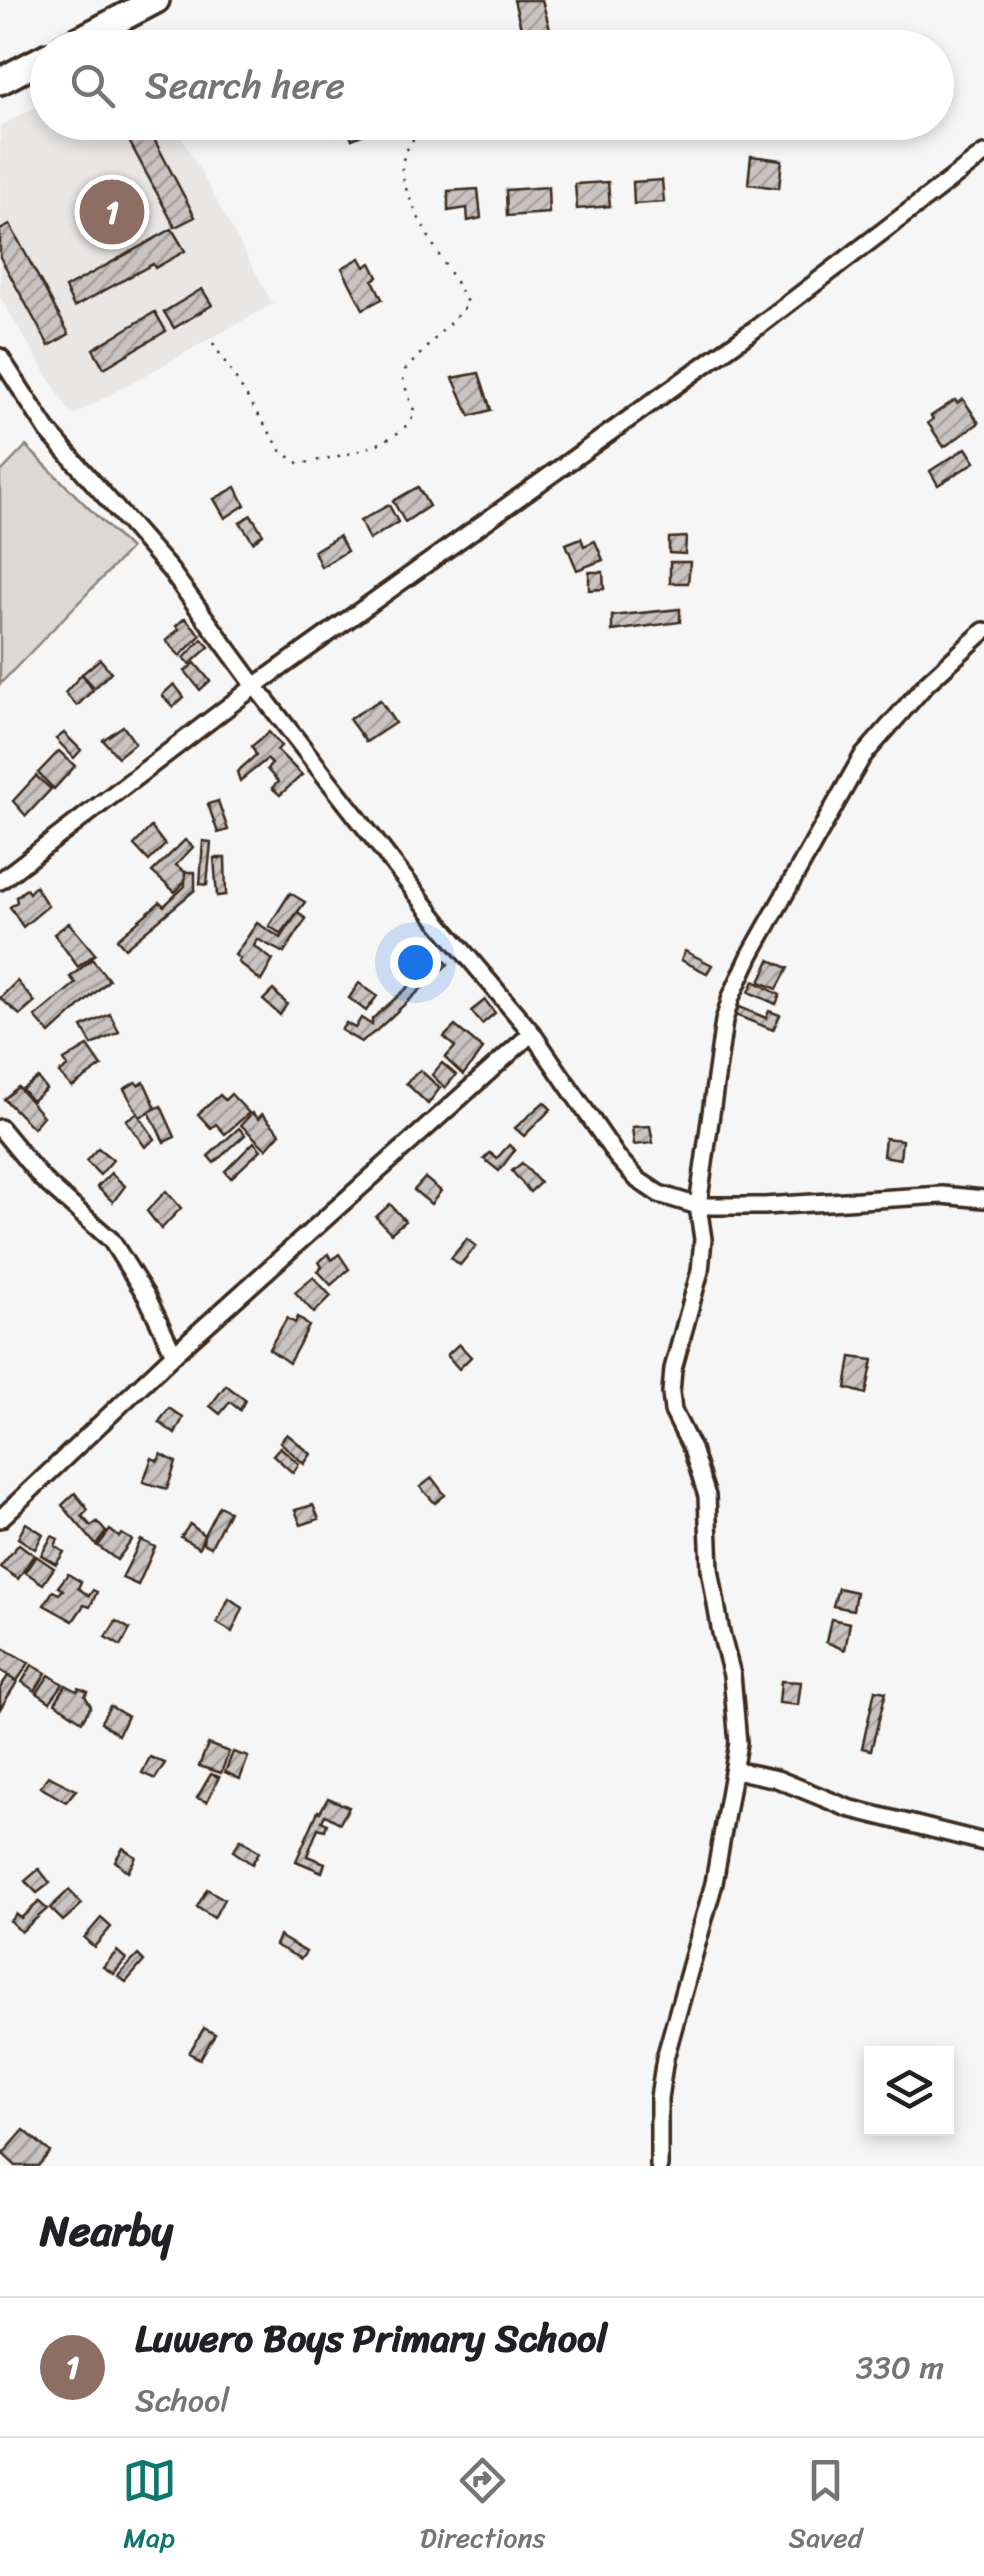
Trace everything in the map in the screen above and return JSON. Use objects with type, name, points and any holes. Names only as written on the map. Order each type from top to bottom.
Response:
[{"type":"main road","points":[[98,30],[156,0]]},
{"type":"main road","points":[[0,80],[30,65]]},
{"type":"street","points":[[0,881],[254,686],[759,326],[984,154]]},
{"type":"street","points":[[0,358],[48,431],[170,570],[254,686],[437,920],[532,1033],[616,1157],[638,1180],[659,1194],[698,1206],[942,1195],[984,1200]]},
{"type":"street","points":[[659,2166],[659,2098],[665,2058],[714,1883],[738,1743],[737,1706],[710,1570],[708,1496],[697,1459],[673,1411],[670,1392],[700,1272],[703,1240],[698,1206],[724,1021],[751,954],[862,758],[926,683],[984,631]]},
{"type":"street","points":[[0,1519],[174,1354],[532,1033]]},
{"type":"street","points":[[0,1128],[42,1179],[111,1240],[147,1297],[174,1354]]},
{"type":"street","points":[[734,1770],[777,1779],[848,1808],[984,1842]]},
{"type":"path","points":[[213,343],[282,452],[300,464],[364,450],[412,420],[415,412],[404,380],[406,370],[468,304],[407,193],[402,166],[414,140]]},
{"type":"shaded area","points":[[30,110],[30,140],[183,140],[273,304],[72,416],[0,297],[0,126]]},
{"type":"shaded area","points":[[26,446],[130,549],[0,684],[0,473]]},
{"type":"building","points":[[514,0],[542,0],[550,30],[522,30]]},
{"type":"building","points":[[129,140],[154,140],[195,217],[175,227]]},
{"type":"building","points":[[751,156],[782,160],[779,188],[748,184]]},
{"type":"building","points":[[662,180],[664,202],[634,204],[633,182]]},
{"type":"building","points":[[608,182],[610,206],[577,209],[575,184]]},
{"type":"building","points":[[548,187],[549,213],[507,216],[506,190]]},
{"type":"building","points":[[478,189],[481,218],[468,221],[467,208],[448,211],[448,191]]},
{"type":"building","points":[[10,225],[69,334],[49,346],[0,257],[0,230]]},
{"type":"building","points":[[172,229],[185,251],[74,307],[65,288]]},
{"type":"building","points":[[360,258],[365,267],[371,263],[378,277],[373,280],[382,299],[363,309],[342,268]]},
{"type":"building","points":[[202,289],[212,305],[174,328],[164,312]]},
{"type":"building","points":[[155,312],[166,331],[104,368],[93,349]]},
{"type":"building","points":[[479,373],[491,410],[470,416],[453,378]]},
{"type":"building","points":[[963,399],[979,423],[944,447],[928,423],[933,419],[931,416]]},
{"type":"building","points":[[966,448],[975,462],[938,485],[930,471]]},
{"type":"building","points":[[236,487],[245,505],[225,518],[214,499]]},
{"type":"building","points":[[418,487],[429,506],[405,522],[393,501]]},
{"type":"building","points":[[389,505],[398,522],[369,540],[360,521]]},
{"type":"building","points":[[251,515],[263,534],[253,542],[240,522]]},
{"type":"building","points":[[339,536],[347,551],[321,567],[314,551]]},
{"type":"building","points":[[686,537],[685,554],[669,553],[669,538]]},
{"type":"building","points":[[581,538],[584,546],[595,541],[603,560],[577,570],[566,544]]},
{"type":"building","points":[[670,562],[690,562],[688,583],[670,583]]},
{"type":"building","points":[[589,572],[603,572],[604,589],[589,590]]},
{"type":"building","points":[[680,609],[680,622],[612,631],[612,616]]},
{"type":"building","points":[[185,618],[201,635],[180,656],[166,641]]},
{"type":"building","points":[[202,639],[209,647],[190,664],[184,658]]},
{"type":"building","points":[[100,659],[111,672],[95,688],[82,674]]},
{"type":"building","points":[[195,663],[210,681],[200,690],[185,671]]},
{"type":"building","points":[[82,674],[93,690],[77,706],[65,693]]},
{"type":"building","points":[[174,684],[184,697],[173,707],[162,695]]},
{"type":"building","points":[[380,700],[395,723],[366,742],[349,719]]},
{"type":"building","points":[[123,726],[135,743],[118,757],[103,740]]},
{"type":"building","points":[[269,732],[281,746],[277,750],[302,775],[280,795],[272,788],[278,782],[267,769],[272,764],[267,759],[240,781],[237,772],[256,755],[252,746]]},
{"type":"building","points":[[64,733],[81,750],[74,758],[56,739]]},
{"type":"building","points":[[59,751],[75,766],[54,789],[38,773]]},
{"type":"building","points":[[36,776],[51,789],[26,816],[13,801]]},
{"type":"building","points":[[218,801],[228,830],[218,833],[208,804]]},
{"type":"building","points":[[151,827],[165,845],[149,861],[134,845]]},
{"type":"building","points":[[185,840],[193,847],[176,865],[185,872],[185,881],[175,892],[152,872]]},
{"type":"building","points":[[203,841],[211,842],[207,885],[200,884]]},
{"type":"building","points":[[214,858],[225,858],[226,895],[217,896]]},
{"type":"building","points":[[185,872],[195,872],[195,890],[125,948],[117,939],[185,886]]},
{"type":"building","points":[[35,886],[48,906],[23,927],[10,907],[17,902],[16,897],[26,889],[29,893]]},
{"type":"building","points":[[290,893],[305,902],[281,934],[269,926]]},
{"type":"building","points":[[298,912],[306,919],[284,953],[257,939],[254,946],[273,960],[261,981],[235,955],[257,923],[281,938]]},
{"type":"building","points":[[69,923],[95,954],[78,967],[54,934]]},
{"type":"building","points":[[435,951],[448,964],[376,1031],[361,1042],[341,1030],[346,1023],[355,1028],[361,1018],[372,1025],[372,1019],[431,967],[425,961]]},
{"type":"building","points":[[685,951],[712,965],[707,973],[681,960]]},
{"type":"building","points":[[92,959],[109,980],[50,1034],[35,1017],[76,983],[70,977]]},
{"type":"building","points":[[770,960],[788,968],[777,989],[760,982]]},
{"type":"building","points":[[17,981],[35,1002],[20,1015],[0,998]]},
{"type":"building","points":[[754,981],[780,995],[776,1004],[749,992]]},
{"type":"building","points":[[359,983],[377,996],[366,1011],[349,998]]},
{"type":"building","points":[[273,990],[287,1004],[280,1015],[263,1000]]},
{"type":"building","points":[[485,1000],[495,1013],[482,1024],[471,1011]]},
{"type":"building","points":[[737,1006],[766,1018],[769,1011],[780,1015],[773,1030],[733,1014]]},
{"type":"building","points":[[110,1014],[119,1032],[92,1045],[82,1027]]},
{"type":"building","points":[[455,1026],[483,1049],[463,1075],[445,1058],[455,1047],[444,1037]]},
{"type":"building","points":[[88,1046],[102,1066],[72,1087],[59,1073],[68,1067],[64,1060]]},
{"type":"building","points":[[442,1063],[456,1075],[445,1088],[432,1075]]},
{"type":"building","points":[[420,1070],[440,1088],[428,1104],[406,1083]]},
{"type":"building","points":[[38,1078],[46,1089],[32,1101],[22,1089]]},
{"type":"building","points":[[144,1082],[156,1108],[140,1117],[124,1089]]},
{"type":"building","points":[[18,1087],[43,1116],[33,1128],[4,1099]]},
{"type":"building","points":[[231,1094],[249,1113],[225,1134],[216,1124],[211,1128],[198,1114],[220,1095],[225,1100]]},
{"type":"building","points":[[544,1102],[551,1109],[524,1136],[515,1128]]},
{"type":"building","points":[[161,1106],[175,1137],[164,1142],[149,1112]]},
{"type":"building","points":[[137,1113],[155,1139],[145,1147],[126,1120]]},
{"type":"building","points":[[252,1113],[258,1119],[262,1114],[280,1133],[266,1149],[241,1125]]},
{"type":"building","points":[[650,1126],[653,1143],[634,1145],[632,1127]]},
{"type":"building","points":[[239,1128],[245,1135],[214,1163],[208,1156]]},
{"type":"building","points":[[885,1138],[902,1140],[900,1159],[883,1156]]},
{"type":"building","points":[[254,1142],[261,1150],[231,1178],[225,1171]]},
{"type":"building","points":[[509,1145],[515,1150],[499,1171],[484,1159],[490,1153],[497,1158]]},
{"type":"building","points":[[98,1148],[113,1160],[100,1175],[86,1161]]},
{"type":"building","points":[[522,1163],[540,1183],[530,1192],[512,1171]]},
{"type":"building","points":[[111,1173],[125,1186],[113,1202],[97,1187]]},
{"type":"building","points":[[425,1178],[441,1191],[431,1204],[414,1190]]},
{"type":"building","points":[[166,1191],[181,1208],[161,1229],[147,1211]]},
{"type":"building","points":[[390,1204],[405,1221],[391,1233],[376,1217]]},
{"type":"building","points":[[467,1239],[476,1246],[460,1265],[451,1258]]},
{"type":"building","points":[[328,1254],[332,1260],[339,1254],[349,1269],[331,1285],[318,1271],[322,1267],[319,1262]]},
{"type":"building","points":[[313,1277],[331,1296],[314,1313],[295,1292]]},
{"type":"building","points":[[298,1317],[309,1326],[289,1363],[269,1349],[287,1318],[295,1323]]},
{"type":"building","points":[[459,1344],[471,1357],[459,1369],[447,1355]]},
{"type":"building","points":[[851,1357],[873,1360],[866,1394],[846,1388]]},
{"type":"building","points":[[226,1385],[245,1400],[240,1410],[230,1402],[220,1414],[210,1406]]},
{"type":"building","points":[[169,1408],[183,1418],[175,1434],[159,1422]]},
{"type":"building","points":[[287,1434],[311,1454],[304,1464],[280,1442]]},
{"type":"building","points":[[280,1447],[299,1464],[293,1473],[273,1455]]},
{"type":"building","points":[[161,1454],[176,1462],[167,1489],[143,1482],[152,1458],[158,1461]]},
{"type":"building","points":[[432,1478],[445,1495],[435,1503],[420,1487]]},
{"type":"building","points":[[75,1493],[88,1510],[82,1516],[91,1526],[97,1522],[106,1532],[96,1545],[62,1505]]},
{"type":"building","points":[[313,1505],[319,1519],[301,1525],[295,1510]]},
{"type":"building","points":[[219,1506],[229,1511],[211,1547],[203,1543],[204,1535]]},
{"type":"building","points":[[26,1523],[43,1534],[35,1549],[18,1538]]},
{"type":"building","points":[[190,1524],[204,1535],[199,1548],[181,1537]]},
{"type":"building","points":[[110,1530],[132,1540],[117,1560],[98,1546]]},
{"type":"building","points":[[52,1536],[58,1539],[55,1546],[64,1552],[56,1564],[41,1555]]},
{"type":"building","points":[[141,1540],[155,1547],[138,1585],[122,1578]]},
{"type":"building","points":[[19,1544],[34,1555],[18,1579],[0,1567]]},
{"type":"building","points":[[36,1556],[54,1568],[43,1584],[25,1572]]},
{"type":"building","points":[[68,1574],[81,1582],[78,1588],[89,1596],[93,1590],[97,1592],[90,1607],[84,1605],[73,1621],[44,1605],[53,1591],[59,1594],[63,1590],[58,1587]]},
{"type":"building","points":[[838,1588],[856,1592],[853,1610],[833,1606]]},
{"type":"building","points":[[229,1598],[243,1608],[232,1632],[217,1623]]},
{"type":"building","points":[[831,1619],[850,1623],[845,1650],[826,1642]]},
{"type":"building","points":[[116,1621],[130,1629],[121,1646],[106,1637]]},
{"type":"building","points":[[1,1647],[29,1663],[17,1681],[0,1670]]},
{"type":"building","points":[[32,1665],[46,1673],[35,1691],[22,1682]]},
{"type":"building","points":[[49,1675],[63,1684],[50,1702],[37,1693]]},
{"type":"building","points":[[8,1676],[17,1682],[0,1709],[0,1688]]},
{"type":"building","points":[[781,1681],[801,1682],[798,1705],[779,1703]]},
{"type":"building","points":[[66,1685],[88,1692],[85,1696],[91,1706],[82,1721],[55,1703]]},
{"type":"building","points":[[875,1690],[886,1692],[871,1750],[862,1748]]},
{"type":"building","points":[[110,1706],[127,1716],[118,1735],[101,1722]]},
{"type":"building","points":[[208,1744],[229,1752],[221,1773],[199,1766]]},
{"type":"building","points":[[233,1752],[248,1757],[240,1779],[225,1772]]},
{"type":"building","points":[[150,1757],[165,1763],[155,1779],[142,1773]]},
{"type":"building","points":[[211,1774],[219,1777],[207,1802],[197,1798]]},
{"type":"building","points":[[48,1776],[76,1790],[66,1802],[40,1787]]},
{"type":"building","points":[[328,1798],[349,1807],[340,1823],[325,1815],[325,1830],[318,1828],[307,1856],[325,1863],[322,1872],[296,1861],[318,1811]]},
{"type":"building","points":[[241,1839],[259,1852],[252,1864],[233,1851]]},
{"type":"building","points":[[123,1848],[136,1857],[128,1872],[115,1861]]},
{"type":"building","points":[[39,1869],[50,1883],[37,1893],[25,1881]]},
{"type":"building","points":[[207,1889],[224,1899],[214,1918],[197,1907]]},
{"type":"building","points":[[69,1890],[82,1904],[63,1921],[50,1908]]},
{"type":"building","points":[[39,1902],[47,1909],[21,1932],[10,1921],[16,1914],[21,1918]]},
{"type":"building","points":[[101,1918],[111,1927],[94,1947],[84,1938]]},
{"type":"building","points":[[279,1936],[306,1952],[301,1959],[275,1945]]},
{"type":"building","points":[[117,1951],[126,1959],[114,1974],[103,1967]]},
{"type":"building","points":[[138,1955],[144,1961],[126,1982],[118,1976]]},
{"type":"building","points":[[204,2028],[215,2034],[200,2059],[189,2053]]},
{"type":"building","points":[[24,2130],[50,2152],[38,2166],[16,2166],[3,2154]]},
{"type":"place","name":"Luwero Boys Primary School","points":[[112,212]]}]
